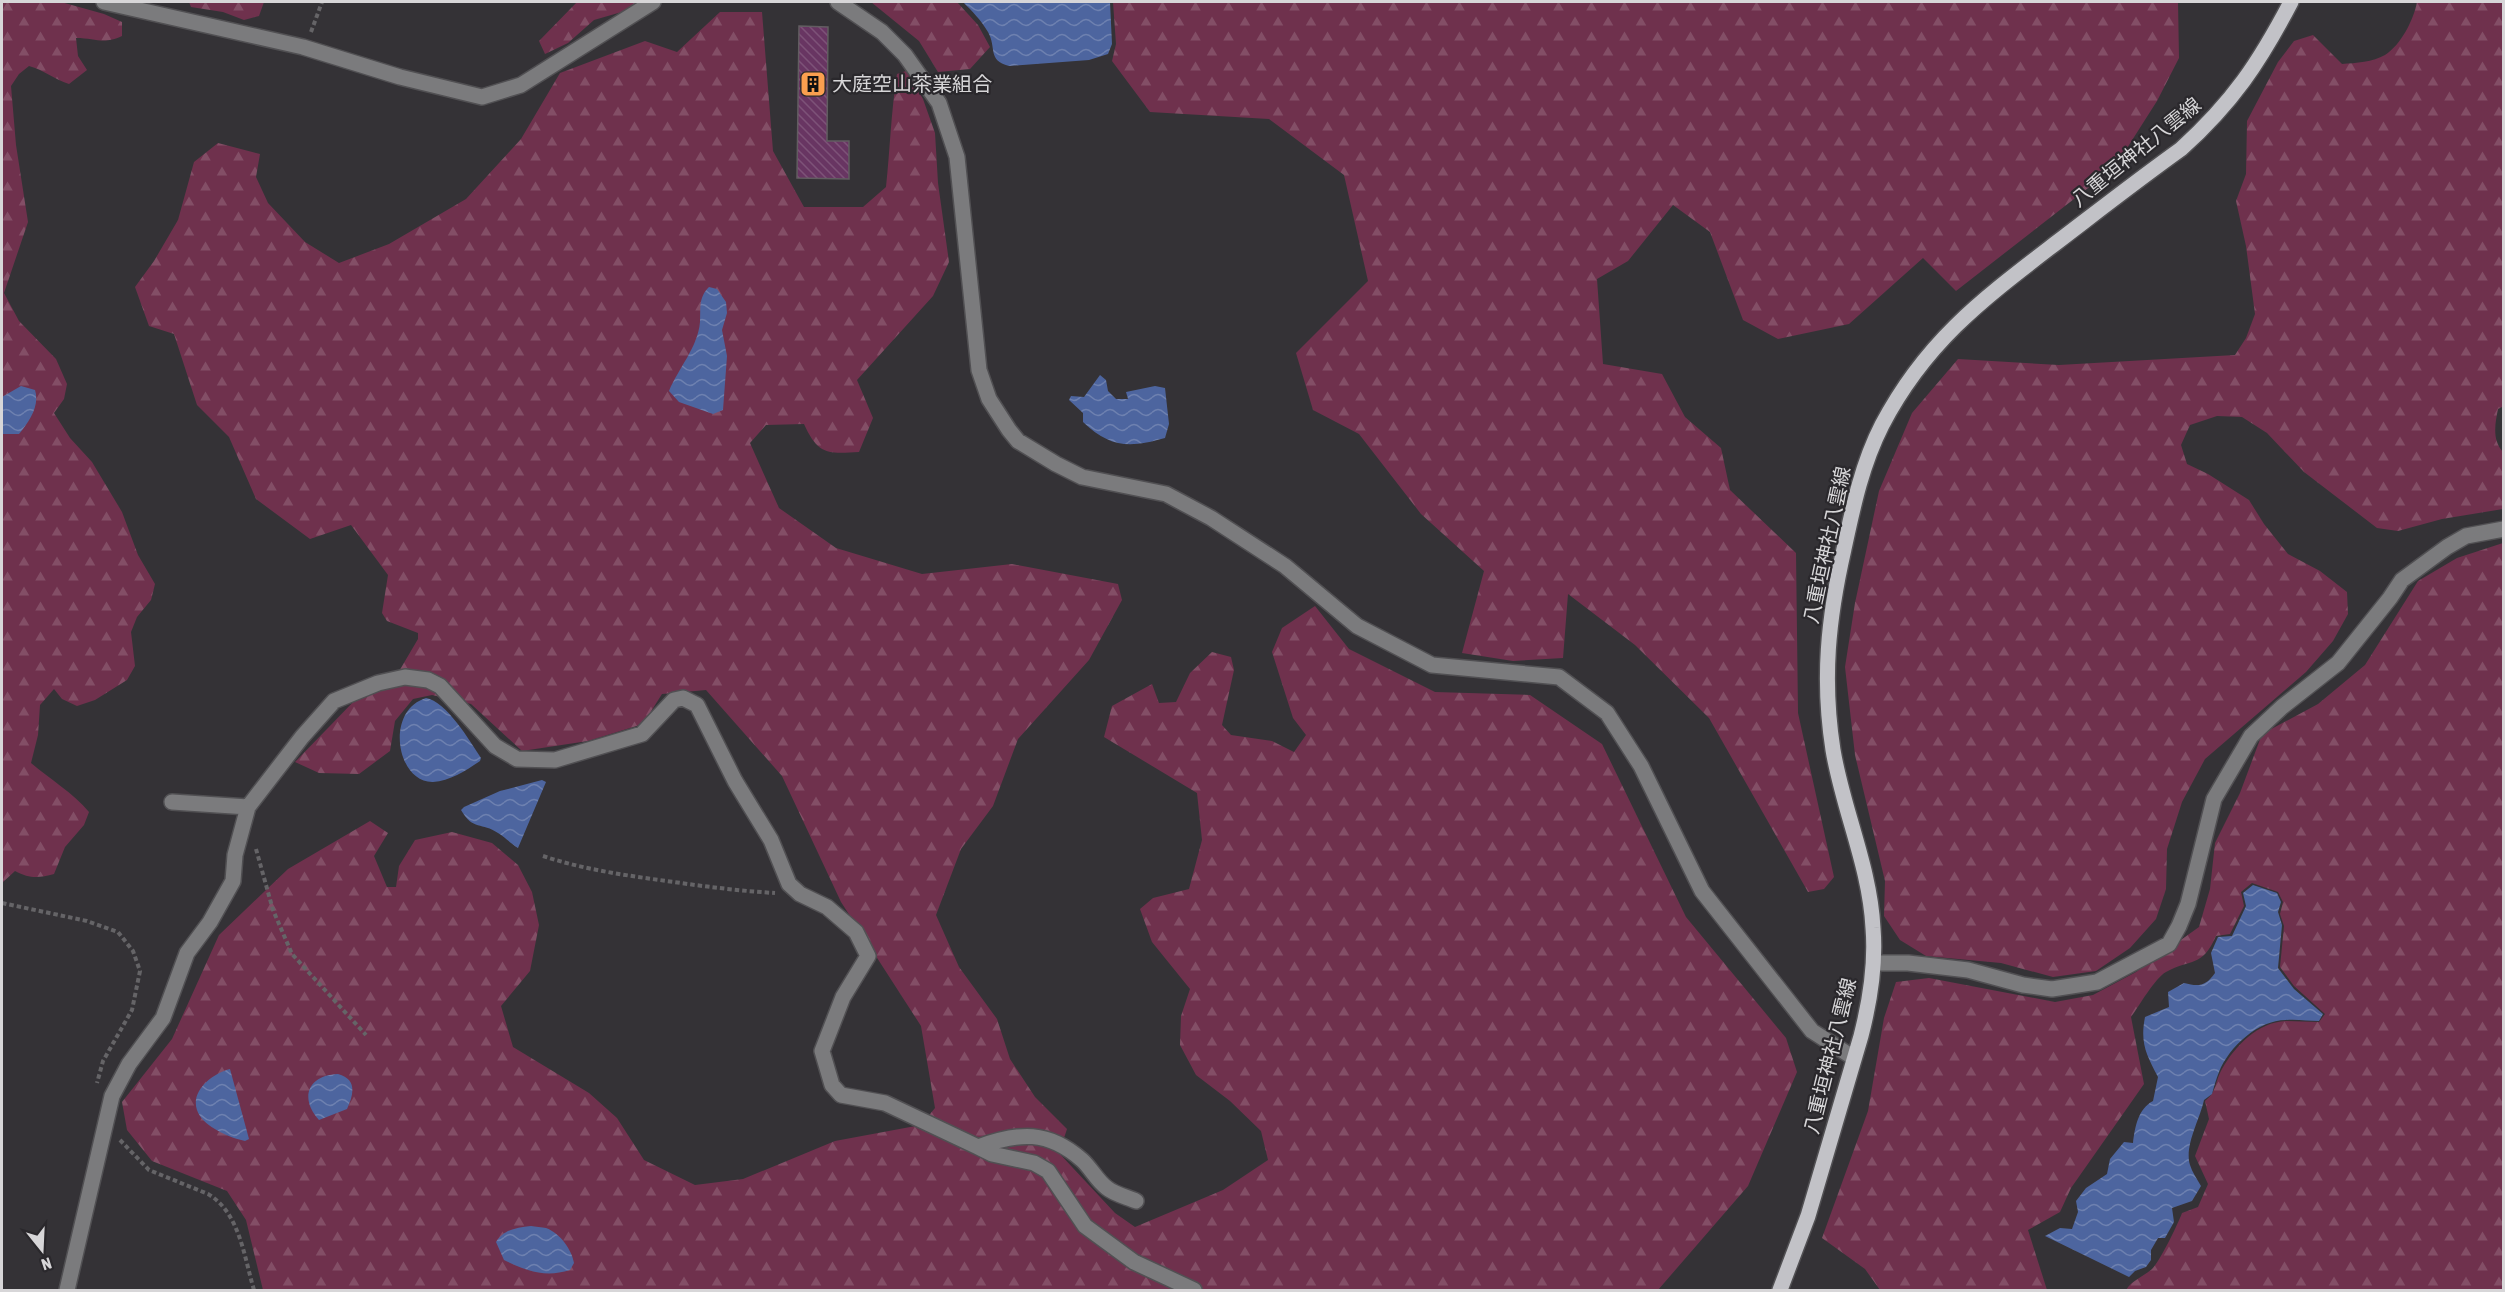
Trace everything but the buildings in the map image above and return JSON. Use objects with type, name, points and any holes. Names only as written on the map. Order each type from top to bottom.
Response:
[{"type":"main road","name":"八重垣神社八雲線","points":[[1783,1289],[1808,1216],[1868,1009],[1874,963],[1872,915],[1834,754],[1826,672],[1836,581],[1866,463],[1877,436],[1906,385],[1924,359],[1953,326],[1993,291],[2181,148],[2206,126],[2251,73],[2291,2]]},
{"type":"street","points":[[104,2],[303,47],[400,77],[482,97],[521,85],[653,2]]},
{"type":"street","points":[[838,2],[882,32],[905,55],[939,104],[957,157],[979,370],[989,399],[998,416],[1018,441],[1037,454],[1082,477],[1166,494],[1211,518],[1285,566],[1357,626],[1432,665],[1559,677],[1607,713],[1641,766],[1702,891],[1764,972],[1812,1031],[1854,1058]]},
{"type":"street","points":[[1874,963],[1908,963],[1968,970],[2023,985],[2052,989],[2097,982],[2169,944],[2188,904],[2214,799],[2252,736],[2282,707],[2338,663],[2402,580],[2466,536],[2504,529]]},
{"type":"street","points":[[67,1290],[112,1096],[129,1064],[163,1018],[187,953],[210,922],[233,881],[235,855],[248,807],[302,737],[334,701],[378,683],[405,677],[428,680],[440,686],[495,746],[517,759],[555,759],[642,734],[674,700],[683,698],[697,705],[716,746],[771,840],[789,884],[795,890],[828,907],[856,932],[868,956],[843,997],[822,1051],[832,1085],[841,1095],[885,1103],[992,1154],[1034,1163],[1048,1171],[1085,1226],[1134,1262],[1194,1290]]},
{"type":"street","points":[[172,802],[248,807]]},
{"type":"street","points":[[978,1148],[997,1140],[1029,1136],[1052,1139],[1082,1160],[1107,1189],[1136,1201]]},
{"type":"path","points":[[303,47],[322,2]]},
{"type":"path","points":[[255,846],[273,910],[292,954],[366,1035]]},
{"type":"path","points":[[543,856],[571,865],[721,888],[775,893],[795,890]]},
{"type":"path","points":[[2,903],[87,921],[118,932],[134,951],[140,970],[132,1010],[103,1061],[97,1084]]},
{"type":"path","points":[[105,1126],[149,1170],[216,1198],[233,1218],[254,1290]]},
{"type":"green space","points":[[2,2],[61,2],[104,14],[122,22],[122,36],[115,39],[104,41],[76,38],[78,56],[87,70],[69,84],[29,66],[19,74],[11,86],[16,145],[28,222],[4,293],[19,321],[56,359],[67,384],[64,399],[54,413],[70,438],[92,462],[122,512],[138,555],[155,584],[151,600],[137,617],[131,632],[135,666],[127,680],[95,700],[77,706],[62,699],[54,689],[40,705],[38,735],[31,763],[69,792],[89,812],[84,825],[65,847],[54,874],[34,877],[15,871],[2,883]]},
{"type":"green space","points":[[189,2],[264,2],[259,16],[244,20],[223,12],[191,7]]},
{"type":"green space","points":[[577,2],[640,2],[625,11],[594,20],[568,43],[545,54],[539,41]]},
{"type":"green space","points":[[871,2],[957,2],[978,25],[990,47],[970,69],[938,72],[919,41]]},
{"type":"green space","points":[[1113,2],[2178,2],[2179,58],[2157,101],[2115,167],[1956,291],[1923,258],[1849,324],[1778,339],[1743,320],[1710,232],[1673,205],[1628,261],[1597,279],[1603,364],[1662,374],[1685,417],[1721,448],[1730,490],[1796,553],[1798,713],[1834,877],[1824,889],[1808,892],[1709,718],[1635,645],[1568,594],[1563,658],[1513,661],[1462,653],[1484,571],[1421,514],[1359,434],[1313,410],[1296,353],[1368,281],[1344,175],[1269,119],[1150,112],[1112,61],[1116,44]]},
{"type":"green space","points":[[2417,2],[2503,2],[2504,406],[2498,409],[2495,432],[2497,442],[2503,452],[2503,509],[2442,519],[2398,531],[2377,528],[2304,472],[2267,433],[2242,417],[2217,416],[2190,425],[2181,445],[2187,464],[2208,474],[2249,500],[2264,524],[2288,554],[2320,571],[2347,592],[2348,614],[2333,641],[2306,672],[2205,759],[2182,802],[2167,849],[2166,889],[2156,919],[2130,948],[2096,971],[2053,977],[2001,963],[1926,956],[1900,940],[1884,916],[1885,881],[1855,755],[1845,667],[1855,603],[1879,491],[1912,413],[1958,359],[2059,365],[2235,355],[2246,338],[2255,314],[2246,246],[2236,201],[2246,174],[2247,121],[2278,62],[2294,41],[2313,35],[2342,64],[2375,59],[2391,51],[2396,45],[2410,24]]},
{"type":"green space","points":[[720,12],[762,12],[773,151],[804,207],[863,207],[886,187],[897,74],[906,71],[923,99],[935,133],[938,183],[949,262],[933,296],[857,380],[873,418],[859,452],[839,453],[819,447],[804,424],[766,425],[750,443],[779,508],[836,548],[922,574],[1012,564],[1118,584],[1122,600],[1089,660],[1018,739],[993,806],[961,849],[936,915],[959,967],[997,1019],[1010,1059],[1035,1097],[1067,1129],[1059,1153],[1115,1213],[1135,1227],[1223,1190],[1268,1160],[1261,1131],[1230,1101],[1196,1075],[1180,1045],[1181,1016],[1190,989],[1152,942],[1140,909],[1153,898],[1189,889],[1202,840],[1197,793],[1104,737],[1112,706],[1152,684],[1159,703],[1176,702],[1190,673],[1212,652],[1231,657],[1234,670],[1222,725],[1231,735],[1272,741],[1294,752],[1306,735],[1293,718],[1272,652],[1282,628],[1315,606],[1349,649],[1435,692],[1530,695],[1602,744],[1686,917],[1786,1038],[1797,1072],[1748,1186],[1658,1290],[263,1290],[246,1220],[227,1191],[152,1161],[127,1130],[122,1102],[172,1039],[219,935],[288,869],[370,821],[388,833],[374,856],[387,887],[396,887],[399,866],[415,840],[452,832],[492,843],[518,865],[532,892],[539,925],[530,971],[501,1006],[513,1047],[589,1093],[617,1118],[644,1160],[695,1185],[743,1179],[835,1141],[921,1125],[935,1108],[921,1026],[841,902],[782,776],[706,690],[662,694],[643,724],[588,741],[522,751],[471,704],[432,695],[413,699],[395,721],[390,751],[359,774],[319,773],[295,762],[357,698],[398,673],[418,639],[418,633],[387,621],[382,613],[388,575],[351,525],[310,539],[256,499],[229,437],[197,405],[174,334],[149,326],[135,287],[154,261],[178,220],[194,162],[218,143],[260,154],[256,177],[268,203],[305,242],[339,263],[389,244],[466,199],[521,139],[560,73],[645,41],[677,52]]},
{"type":"green space","points":[[2503,543],[2503,1290],[2126,1290],[2155,1265],[2182,1213],[2198,1207],[2208,1184],[2195,1156],[2209,1119],[2205,1101],[2212,1094],[2227,1060],[2248,1037],[2266,1026],[2286,1021],[2319,1022],[2325,1014],[2294,986],[2280,967],[2284,926],[2280,914],[2283,902],[2278,892],[2252,883],[2241,892],[2244,906],[2230,934],[2216,936],[2201,958],[2162,975],[2131,1017],[2144,1084],[2071,1188],[2060,1212],[2028,1230],[2047,1290],[1880,1290],[1865,1269],[1822,1238],[1868,1111],[1884,1018],[1896,982],[1929,978],[2055,1002],[2093,995],[2136,972],[2199,927],[2210,889],[2215,843],[2240,793],[2262,734],[2318,704],[2365,665],[2418,581],[2457,558]]},
{"type":"water","points":[[963,2],[1110,2],[1112,44],[1108,54],[1089,60],[1009,66],[995,57],[988,32]]},
{"type":"water","points":[[709,287],[717,289],[726,302],[727,313],[722,330],[727,356],[723,410],[713,414],[679,402],[669,391],[696,340],[702,299]]},
{"type":"water","points":[[1100,375],[1106,380],[1108,391],[1116,399],[1128,399],[1126,392],[1155,386],[1165,388],[1169,424],[1165,438],[1121,444],[1102,437],[1083,422],[1083,413],[1069,400],[1071,396],[1084,397]]},
{"type":"water","points":[[21,386],[35,390],[36,402],[33,414],[19,434],[2,434],[2,397]]},
{"type":"water","points":[[426,698],[434,701],[449,714],[481,758],[470,768],[446,780],[433,782],[421,779],[411,771],[400,745],[400,731],[404,717],[413,705]]},
{"type":"water","points":[[542,780],[546,782],[518,848],[492,830],[474,824],[465,817],[461,810],[500,791]]},
{"type":"water","points":[[2253,885],[2277,893],[2281,902],[2278,912],[2282,925],[2278,968],[2294,989],[2323,1014],[2319,1021],[2286,1020],[2265,1025],[2246,1037],[2230,1053],[2219,1072],[2212,1094],[2204,1100],[2189,1150],[2190,1165],[2201,1186],[2192,1201],[2172,1208],[2174,1222],[2165,1238],[2158,1238],[2151,1250],[2151,1260],[2146,1267],[2135,1271],[2129,1277],[2045,1236],[2060,1228],[2072,1229],[2078,1212],[2076,1201],[2086,1188],[2107,1174],[2110,1159],[2124,1142],[2133,1143],[2136,1125],[2141,1114],[2153,1101],[2158,1077],[2145,1048],[2143,1034],[2145,1017],[2169,1007],[2168,992],[2184,983],[2194,985],[2205,983],[2212,977],[2215,973],[2211,953],[2218,937],[2232,936],[2246,906],[2243,893]]},
{"type":"water","points":[[230,1069],[249,1139],[245,1141],[215,1129],[204,1121],[196,1108],[196,1100],[202,1086],[215,1076]]},
{"type":"water","points":[[338,1074],[351,1083],[352,1093],[347,1109],[319,1120],[309,1104],[310,1089],[320,1079]]},
{"type":"water","points":[[531,1226],[551,1230],[560,1238],[573,1258],[574,1263],[570,1270],[552,1273],[536,1272],[504,1260],[496,1242],[499,1238],[511,1230]]},
{"type":"place","name":"大庭空山茶業組合","points":[[813,84]]}]
